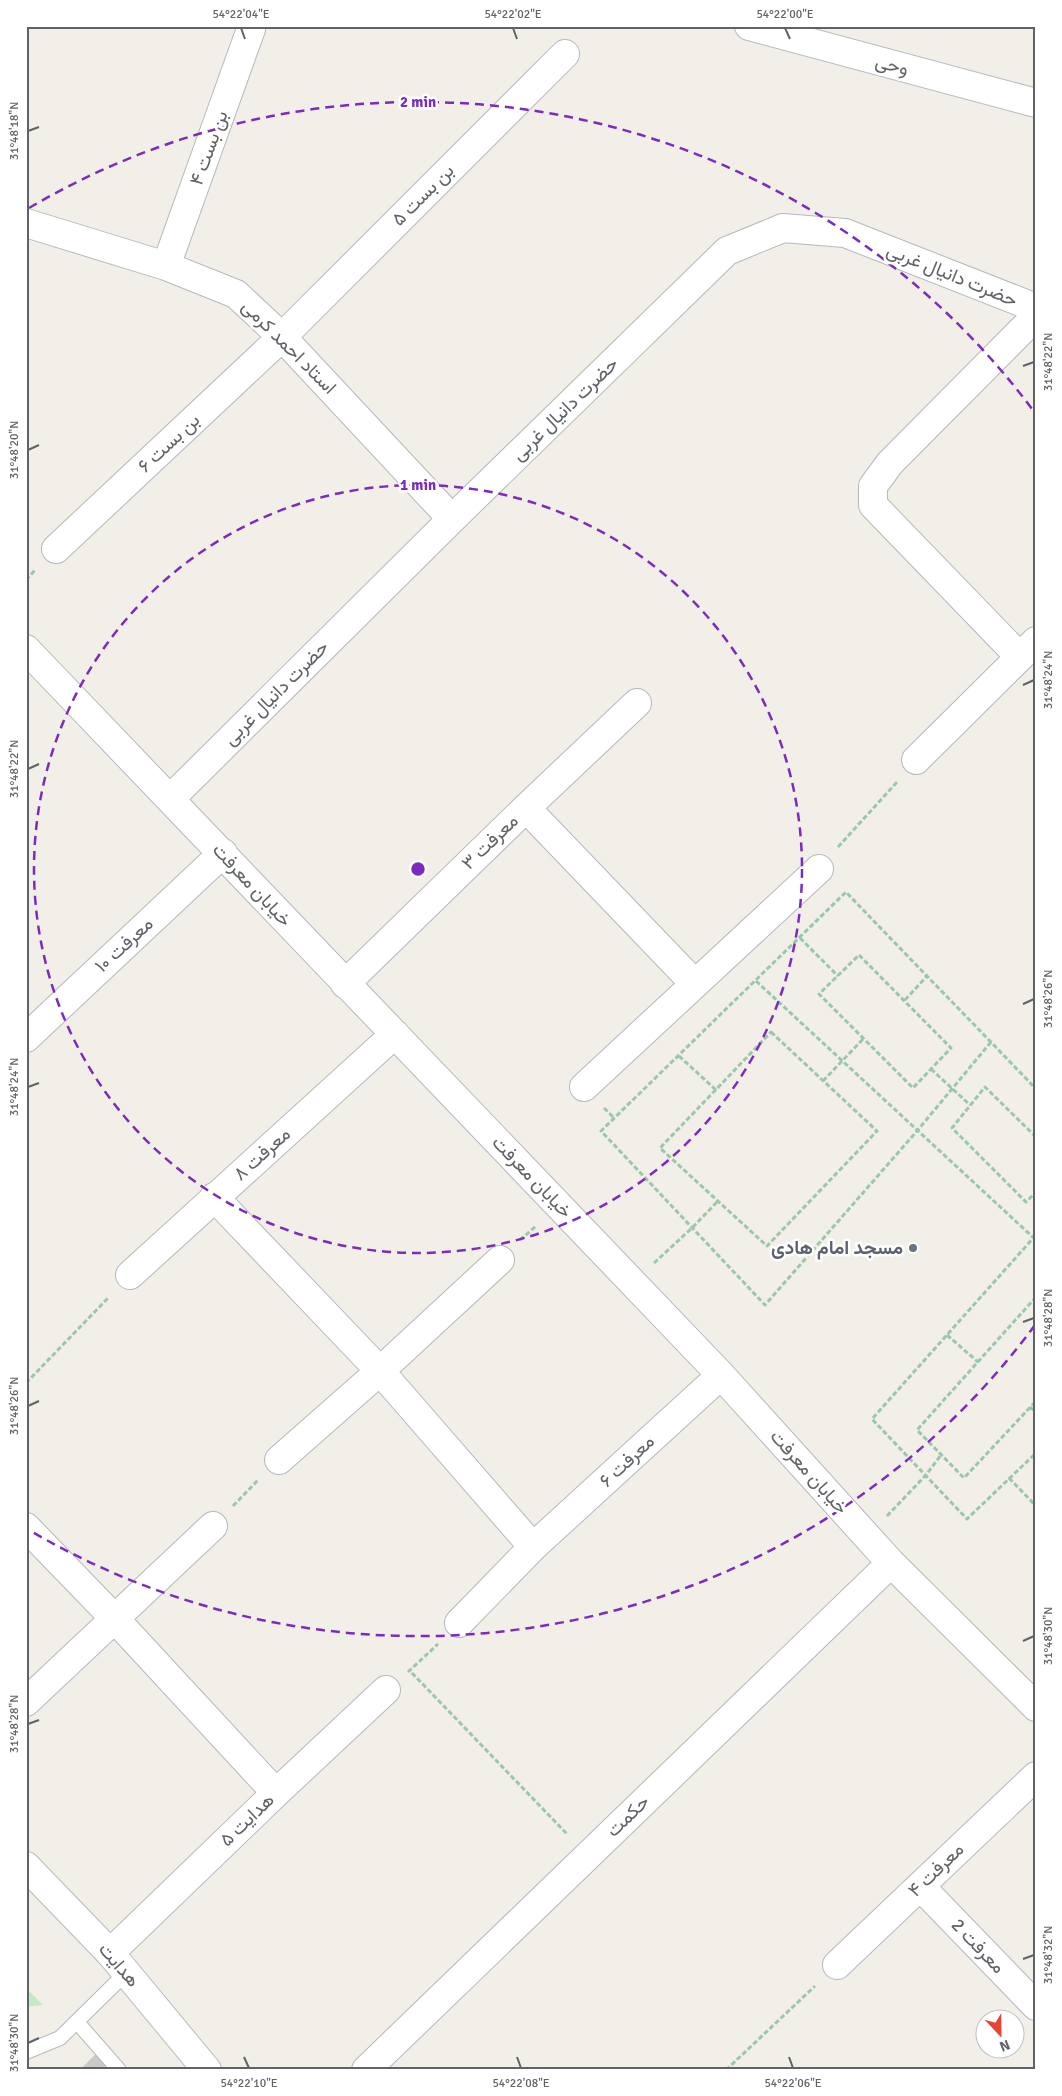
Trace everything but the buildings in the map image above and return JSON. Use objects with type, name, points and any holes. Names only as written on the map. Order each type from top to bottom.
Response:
[{"type":"street","name":"وحی","points":[[749,26],[1036,103]]},
{"type":"street","name":"بن بست ۴","points":[[166,266],[252,29]]},
{"type":"street","name":"بن بست ۵","points":[[282,337],[565,54]]},
{"type":"street","name":"استاد احمد کرمی","points":[[26,223],[166,266],[236,294],[282,337],[452,519]]},
{"type":"street","name":"حضرت دانیال غربی","points":[[170,799],[452,519],[727,251],[783,228],[845,233],[1036,308]]},
{"type":"street","points":[[916,760],[1027,648],[873,505],[873,486],[890,463],[1036,316]]},
{"type":"street","name":"بن بست ۶","points":[[56,549],[282,337]]},
{"type":"street","name":"خیابان معرفت","points":[[26,649],[721,1375],[891,1563],[1036,1707]]},
{"type":"street","name":"معرفت ۳","points":[[345,984],[637,703]]},
{"type":"street","points":[[526,808],[695,984]]},
{"type":"street","name":"معرفت ۱۰","points":[[26,1038],[223,853]]},
{"type":"street","points":[[584,1087],[819,869]]},
{"type":"street","name":"معرفت ۸","points":[[130,1275],[395,1034]]},
{"type":"street","points":[[214,1197],[380,1371],[533,1547]]},
{"type":"street","points":[[279,1460],[380,1371],[500,1260]]},
{"type":"street","name":"معرفت ۶","points":[[459,1623],[533,1547],[721,1375]]},
{"type":"street","points":[[26,1702],[213,1526]]},
{"type":"street","points":[[26,1527],[115,1619],[276,1793]]},
{"type":"street","name":"حکمت","points":[[366,2070],[891,1563]]},
{"type":"street","name":"هدایت ۵","points":[[118,1963],[276,1793],[386,1690]]},
{"type":"street","name":"معرفت ۴","points":[[837,1965],[1036,1776]]},
{"type":"street","name":"هدایت","points":[[26,1866],[118,1963],[207,2070]]},
{"type":"street","name":"معرفت 2","points":[[920,1886],[1036,2006]]},
{"type":"lane","points":[[26,2052],[60,2038],[77,2022],[118,1963]]},
{"type":"lane","points":[[77,2022],[119,2070]]},
{"type":"path","points":[[819,869],[916,760]]},
{"type":"path","points":[[991,1042],[917,1131],[765,1305],[601,1131],[846,892],[991,1042],[1036,1089]]},
{"type":"path","points":[[800,938],[838,976]]},
{"type":"path","points":[[859,955],[951,1048],[913,1088],[819,994],[838,976],[859,955]]},
{"type":"path","points":[[904,1000],[927,976]]},
{"type":"path","points":[[756,981],[1035,1238],[872,1419],[968,1519],[1036,1453]]},
{"type":"path","points":[[771,1032],[877,1131],[767,1246],[660,1148],[716,1090],[771,1032]]},
{"type":"path","points":[[823,1081],[864,1038]]},
{"type":"path","points":[[678,1056],[716,1090]]},
{"type":"path","points":[[931,1069],[970,1105]]},
{"type":"path","points":[[1036,1137],[985,1087],[952,1128],[1026,1202],[1036,1192]]},
{"type":"path","points":[[632,1282],[692,1228],[718,1201]]},
{"type":"path","points":[[500,1260],[558,1205]]},
{"type":"path","points":[[26,1382],[130,1275]]},
{"type":"path","points":[[1036,1297],[917,1430],[964,1478],[1036,1401]]},
{"type":"path","points":[[947,1335],[978,1362]]},
{"type":"path","points":[[1030,1407],[1036,1412]]},
{"type":"path","points":[[868,1537],[926,1475],[941,1455]]},
{"type":"path","points":[[213,1526],[279,1460]]},
{"type":"path","points":[[1009,1478],[1036,1506]]},
{"type":"path","points":[[386,1690],[459,1623]]},
{"type":"path","points":[[410,1670],[587,1855]]},
{"type":"path","points":[[726,2070],[837,1965]]},
{"type":"green space","points":[[26,1988],[43,2005],[26,2007]]},
{"type":"place","name":"مسجد امام هادی","points":[[913,1248]]}]
